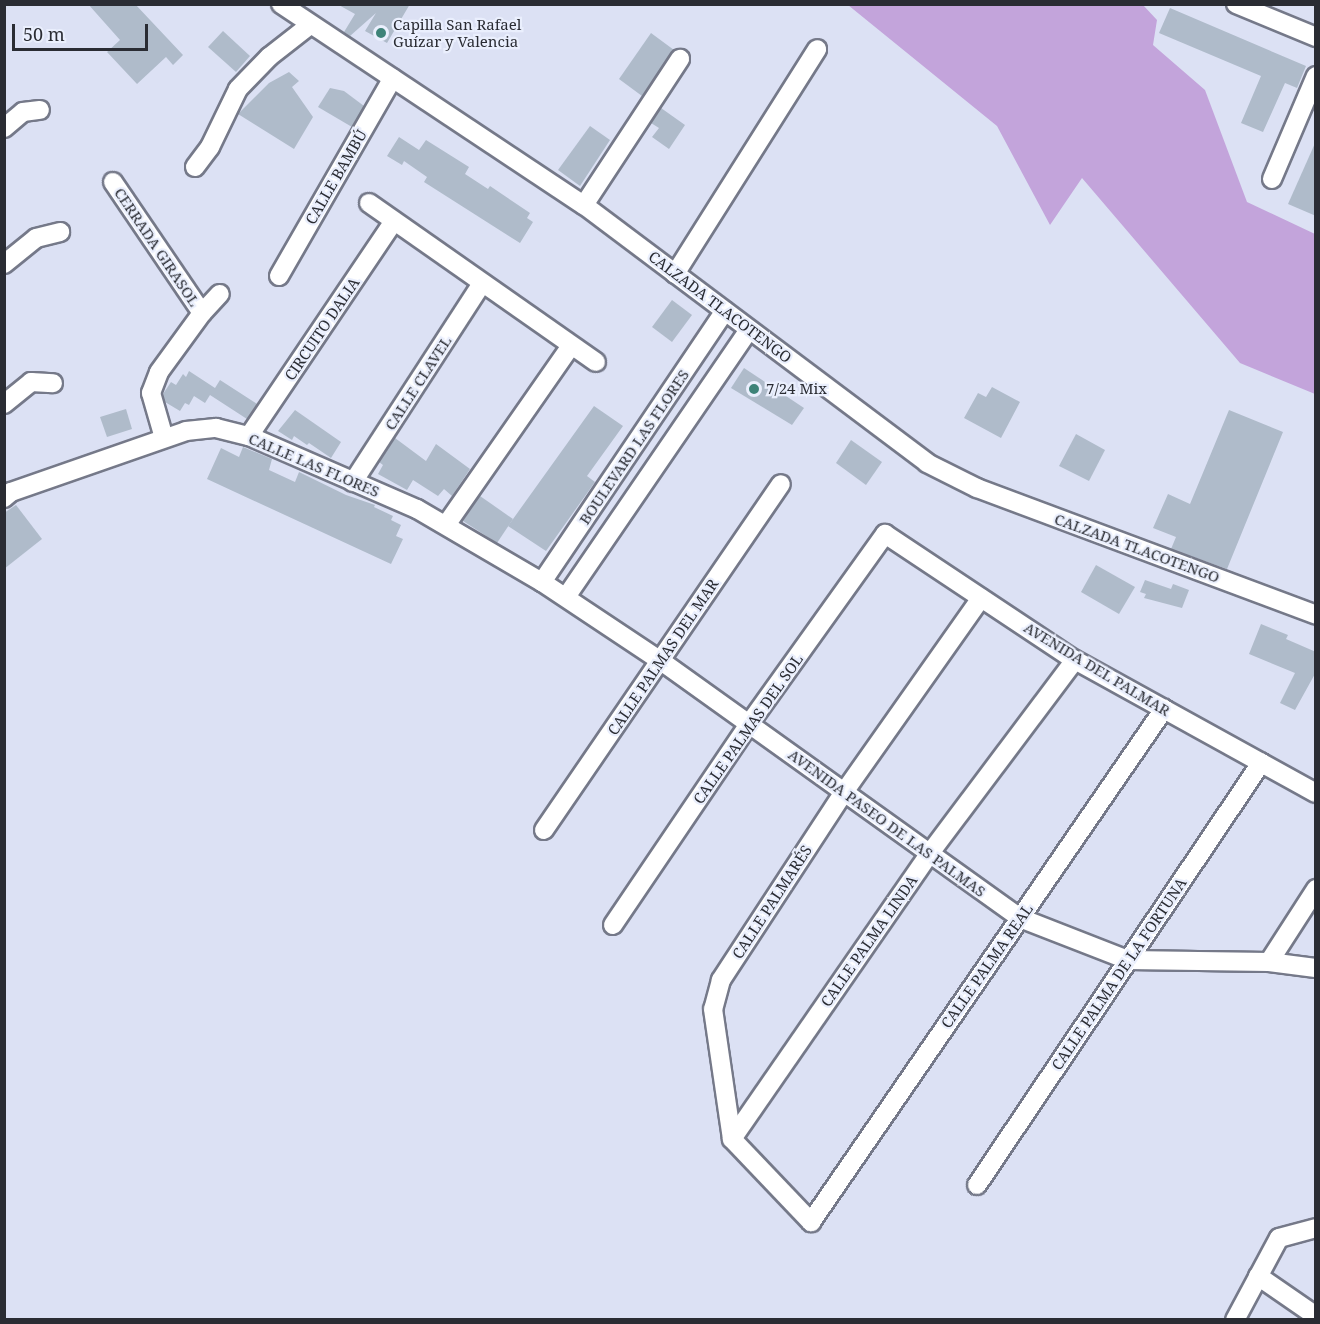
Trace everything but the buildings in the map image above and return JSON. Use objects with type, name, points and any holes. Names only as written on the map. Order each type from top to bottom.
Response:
[{"type":"street","name":"CALZADA TLACOTENGO","points":[[281,4],[584,205],[937,468],[977,488],[1316,615]]},
{"type":"street","points":[[1236,4],[1316,37]]},
{"type":"street","points":[[195,167],[210,147],[238,89],[269,57],[310,25]]},
{"type":"street","points":[[675,274],[817,49]]},
{"type":"street","points":[[584,205],[680,59]]},
{"type":"street","points":[[1272,179],[1316,76]]},
{"type":"street","name":"CALLE BAMBÚ","points":[[279,276],[393,78]]},
{"type":"street","points":[[4,128],[23,112],[40,110]]},
{"type":"street","name":"CERRADA GIRASOL","points":[[113,182],[202,313]]},
{"type":"street","points":[[369,203],[596,362]]},
{"type":"street","name":"CIRCUITO DALIA","points":[[249,436],[394,221]]},
{"type":"street","points":[[4,264],[36,237],[60,232]]},
{"type":"street","name":"CALLE CLAVEL","points":[[353,482],[482,284]]},
{"type":"street","name":"CERRADA GIRASOL","points":[[164,438],[151,393],[159,372],[202,313],[220,294]]},
{"type":"street","name":"BOULEVARD LAS FLORES","points":[[542,582],[725,311]]},
{"type":"street","name":"BOULEVARD LAS FLORES","points":[[566,597],[749,330]]},
{"type":"street","points":[[446,525],[571,346]]},
{"type":"street","points":[[4,404],[31,382],[53,383]]},
{"type":"street","name":"CALLE LAS FLORES","points":[[4,498],[11,492],[164,438],[186,431],[216,428],[249,436],[417,509],[542,582]]},
{"type":"street","name":"CALLE PALMAS DEL MAR","points":[[544,830],[781,484]]},
{"type":"street","name":"AVENIDA DEL PALMAR","points":[[885,534],[1075,660],[1316,794]]},
{"type":"street","name":"CALLE PALMAS DEL SOL","points":[[613,925],[749,724],[885,534]]},
{"type":"street","name":"AVENIDA PASEO DE LAS PALMAS","points":[[542,582],[661,661],[1020,918],[1128,960],[1269,962],[1316,968]]},
{"type":"street","name":"CALLE PALMARÉS","points":[[732,1139],[714,1009],[721,980],[844,792],[981,598]]},
{"type":"street","name":"CALLE PALMA LINDA","points":[[732,1139],[930,853],[1075,660]]},
{"type":"street","name":"CALLE PALMA REAL","points":[[732,1139],[811,1222],[1164,710]]},
{"type":"street","name":"CALLE PALMA DE LA FORTUNA","points":[[977,1185],[1261,763]]},
{"type":"street","points":[[1269,962],[1316,889]]},
{"type":"street","points":[[1234,1320],[1279,1238],[1316,1228]]},
{"type":"street","points":[[1258,1276],[1316,1316]]},
{"type":"shaded area","points":[[848,5],[1143,5],[1157,20],[1153,45],[1205,90],[1247,202],[1315,234],[1315,394],[1240,363],[1082,178],[1050,225],[997,126]]},
{"type":"place","name":"Capilla San Rafael Guízar y Valencia","points":[[381,33]]},
{"type":"place","name":"7/24 Mix","points":[[754,389]]}]
